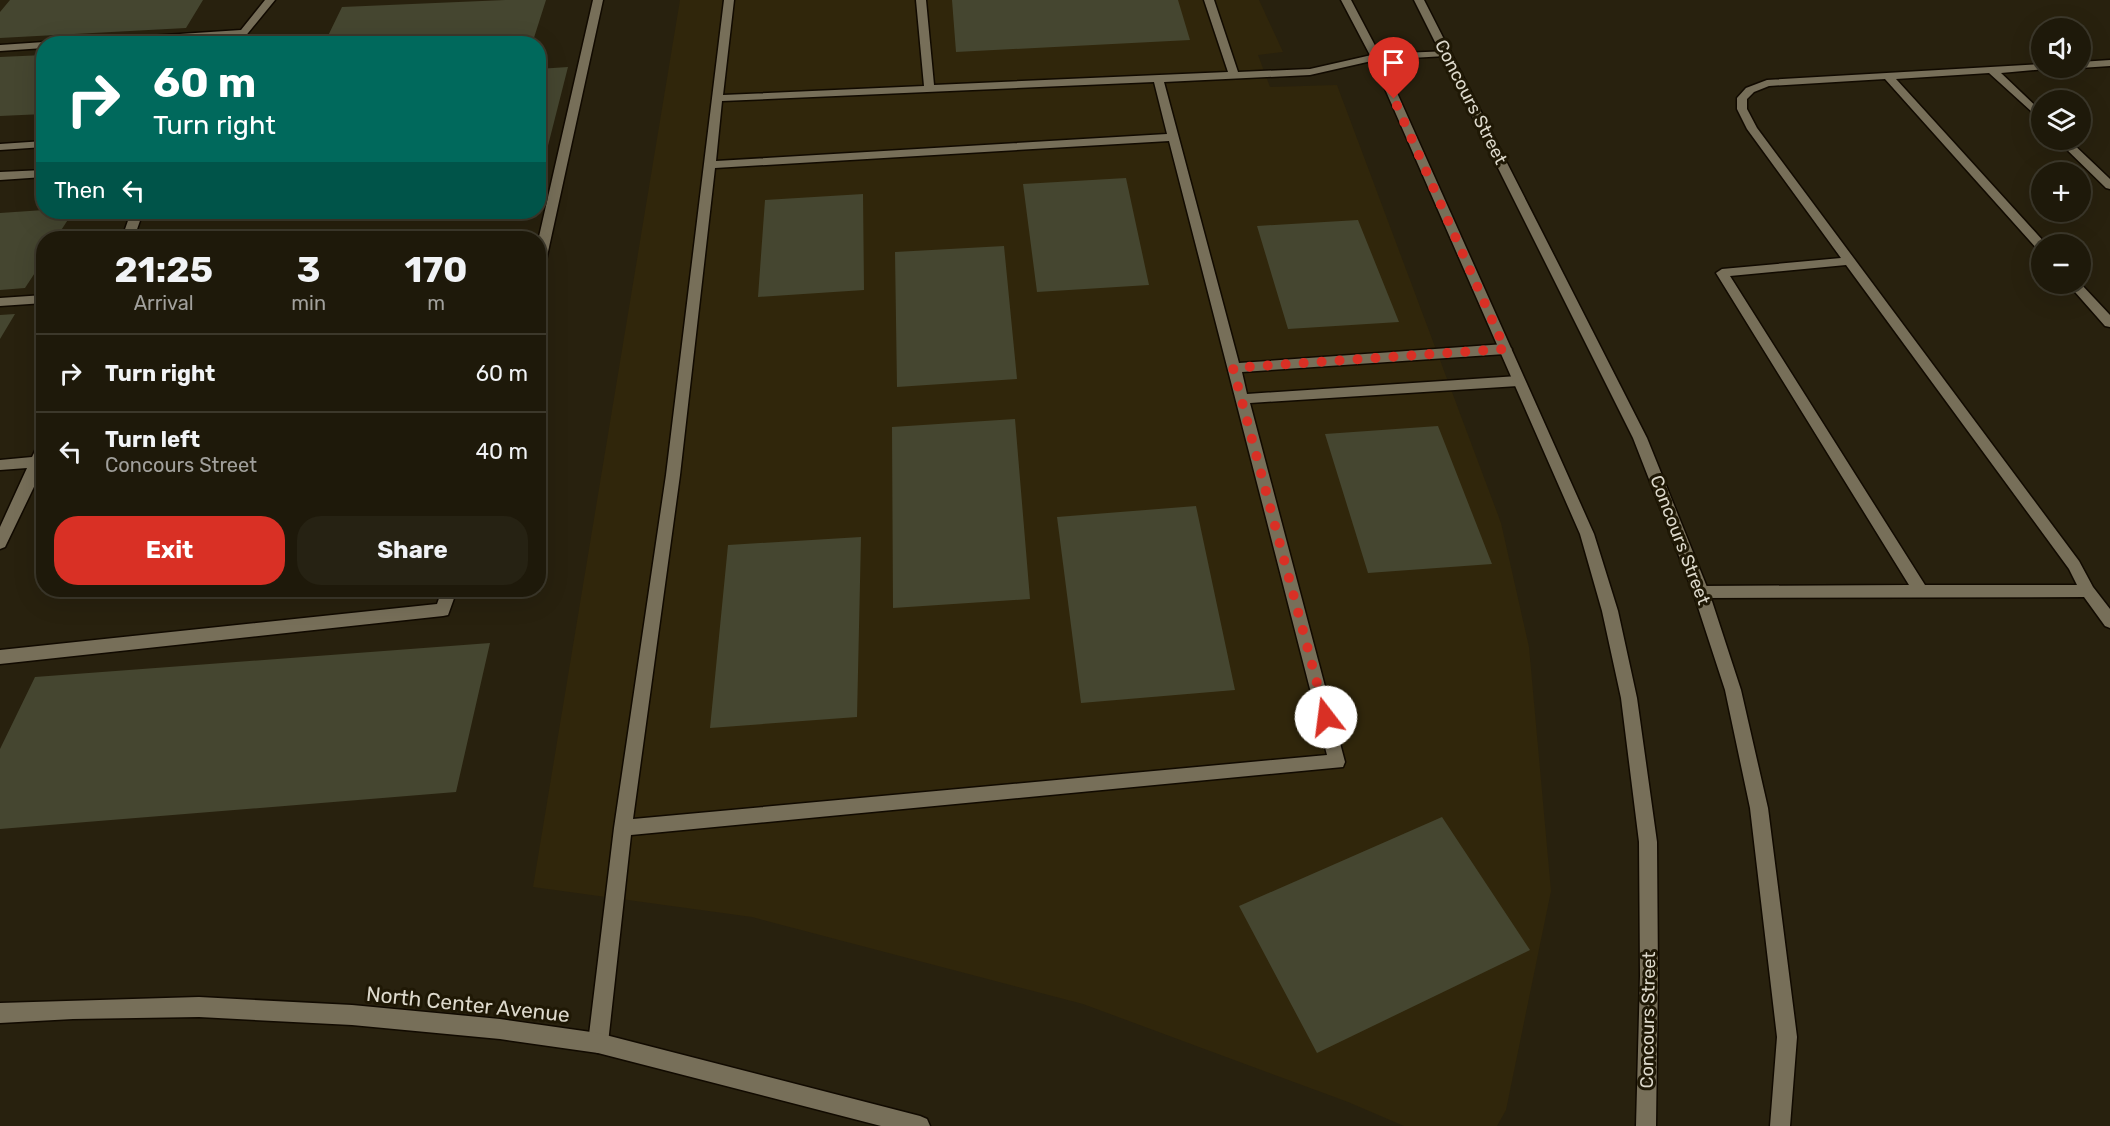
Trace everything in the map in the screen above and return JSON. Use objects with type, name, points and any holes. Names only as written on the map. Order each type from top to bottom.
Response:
[{"type":"street","points":[[240,36],[270,0]]},
{"type":"street","points":[[546,234],[598,0]]},
{"type":"street","points":[[598,1043],[623,828],[673,475],[729,0]]},
{"type":"street","points":[[921,0],[929,87]]},
{"type":"street","points":[[1209,0],[1234,75]]},
{"type":"street","name":"Concours Street","points":[[1346,0],[1376,57],[1587,534],[1610,611],[1629,698],[1648,842],[1649,976],[1646,1126]]},
{"type":"street","name":"Concours Street","points":[[1419,0],[1640,438],[1701,592],[1733,690],[1758,808],[1787,1037],[1780,1126]]},
{"type":"street","points":[[196,36],[242,33]]},
{"type":"street","points":[[0,48],[36,46]]},
{"type":"street","points":[[718,98],[1310,72],[1376,57],[1446,53]]},
{"type":"street","points":[[2091,64],[2110,63]]},
{"type":"street","points":[[2031,68],[1767,83],[1750,90],[1742,98],[1742,109],[1752,129],[2074,565],[2088,591],[2110,621]]},
{"type":"street","points":[[1992,70],[2031,107]]},
{"type":"street","points":[[1888,76],[2031,235]]},
{"type":"street","points":[[623,828],[1338,762],[1158,78]]},
{"type":"street","points":[[710,165],[1174,137]]},
{"type":"street","points":[[0,147],[36,145]]},
{"type":"street","points":[[2073,150],[2110,185]]},
{"type":"street","points":[[0,176],[36,174]]},
{"type":"street","points":[[1848,261],[1722,273],[1921,591]]},
{"type":"street","points":[[2083,294],[2110,323]]},
{"type":"street","points":[[0,302],[36,300]]},
{"type":"street","points":[[1233,368],[1505,349]]},
{"type":"street","points":[[1242,399],[1518,381]]},
{"type":"street","points":[[0,465],[36,462]]},
{"type":"street","points":[[0,543],[36,468]]},
{"type":"street","points":[[1701,592],[2088,591]]},
{"type":"street","points":[[0,657],[443,610],[447,597]]},
{"type":"street","name":"North Center Avenue","points":[[0,1013],[73,1008],[200,1007],[328,1014],[500,1029],[598,1043],[920,1126]]},
{"type":"shaded area","points":[[680,0],[1259,0],[1283,52],[1258,55],[1270,87],[1337,85],[1501,523],[1529,647],[1551,891],[1506,1110],[1497,1126],[1404,1126],[1348,1102],[1083,1004],[752,917],[533,887]]},
{"type":"building","points":[[10,0],[203,0],[186,28],[0,38],[0,12]]},
{"type":"building","points":[[546,0],[535,36],[328,36],[342,7]]},
{"type":"building","points":[[952,0],[1178,0],[1190,40],[956,52]]},
{"type":"building","points":[[36,55],[36,114],[0,116],[0,57]]},
{"type":"building","points":[[568,67],[546,153],[546,68]]},
{"type":"building","points":[[1126,178],[1149,285],[1037,292],[1023,184]]},
{"type":"building","points":[[863,194],[864,290],[758,297],[765,200]]},
{"type":"building","points":[[36,211],[36,219],[68,219],[61,231],[36,231],[36,271],[25,288],[0,290],[0,213]]},
{"type":"building","points":[[1358,220],[1399,322],[1288,329],[1257,226]]},
{"type":"building","points":[[1004,246],[1017,379],[897,387],[895,252]]},
{"type":"building","points":[[15,314],[0,339],[0,315]]},
{"type":"building","points":[[1015,419],[1030,599],[893,608],[892,427]]},
{"type":"building","points":[[1438,426],[1492,564],[1368,573],[1325,434]]},
{"type":"building","points":[[1196,506],[1235,690],[1081,703],[1057,517]]},
{"type":"building","points":[[861,537],[857,717],[710,728],[728,545]]},
{"type":"building","points":[[490,643],[456,792],[0,829],[0,749],[35,677]]},
{"type":"building","points":[[1442,817],[1530,950],[1317,1053],[1239,906]]},
{"type":"route","points":[[1326,717],[1233,368],[1505,349],[1394,99]]}]
